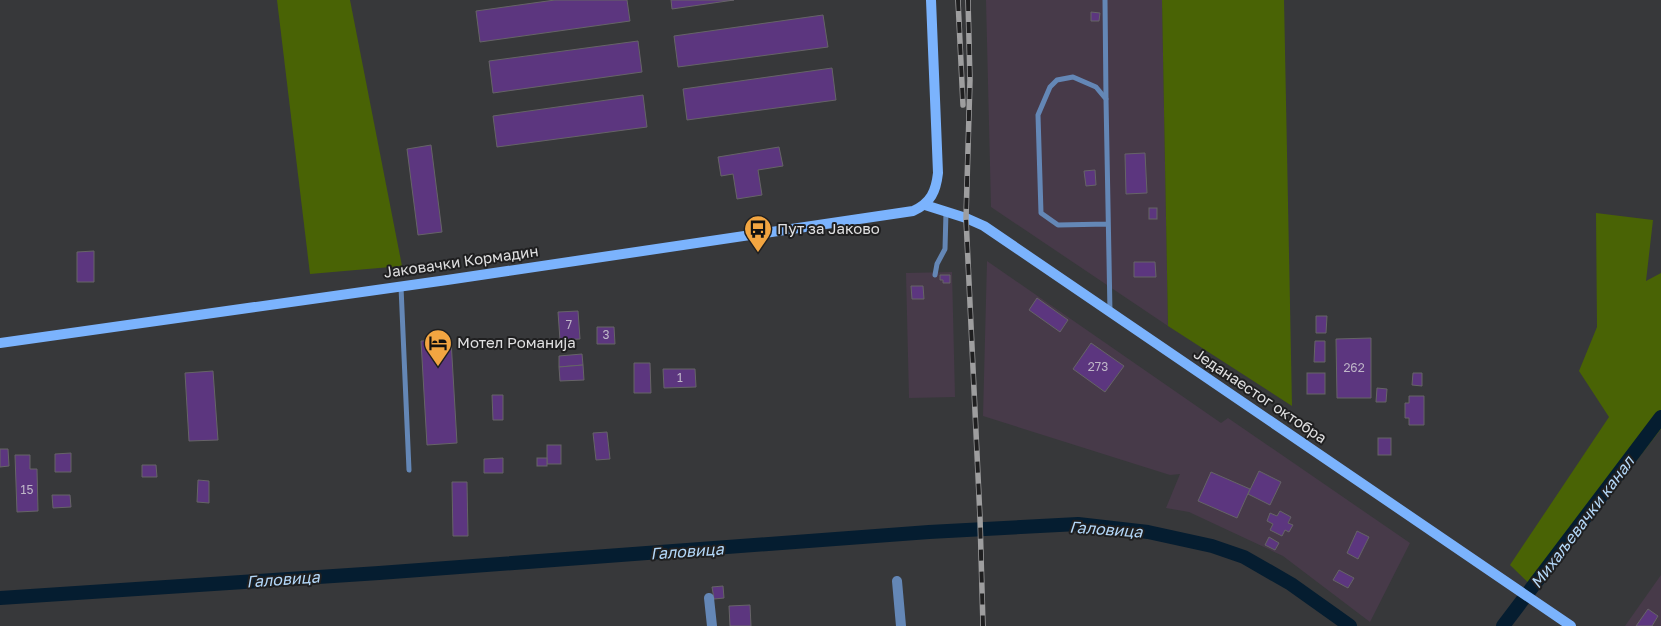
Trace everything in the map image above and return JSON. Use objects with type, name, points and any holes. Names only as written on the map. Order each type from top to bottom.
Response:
[{"type":"main road","points":[[925,205],[936,189],[938,172],[931,0]]},
{"type":"main road","name":"Једанаестог октобра","points":[[925,205],[966,218],[984,226],[1571,626]]},
{"type":"main road","name":"Јаковачки Кормадин","points":[[0,343],[889,215],[913,211],[925,205]]},
{"type":"street","points":[[897,581],[901,626]]},
{"type":"street","points":[[709,598],[712,626]]},
{"type":"lane","points":[[1105,0],[1110,313]]},
{"type":"lane","points":[[1106,100],[1096,87],[1073,76],[1056,80],[1050,87],[1038,115],[1041,213],[1058,225],[1108,224]]},
{"type":"lane","points":[[935,274],[937,264],[945,249],[946,212]]},
{"type":"lane","points":[[401,286],[409,470]]},
{"type":"shaded area","points":[[986,0],[1162,0],[1168,326],[991,207]]},
{"type":"shaded area","points":[[987,261],[1221,423],[1228,418],[1410,543],[1370,622],[1283,556],[1189,512],[1166,508],[1180,474],[1170,475],[983,416]]},
{"type":"shaded area","points":[[952,272],[955,397],[909,398],[906,273]]},
{"type":"shaded area","points":[[1661,575],[1661,626],[1625,626]]},
{"type":"green space","points":[[277,0],[350,0],[402,266],[310,274]]},
{"type":"green space","points":[[1162,0],[1284,0],[1292,406],[1168,326]]},
{"type":"green space","points":[[1596,213],[1653,220],[1646,281],[1661,273],[1661,429],[1536,590],[1510,565],[1609,417],[1579,371],[1597,327]]},
{"type":"building","points":[[555,0],[627,0],[630,21],[480,42],[476,11]]},
{"type":"building","points":[[671,0],[734,0],[672,9]]},
{"type":"building","points":[[1091,12],[1100,13],[1099,21],[1091,21]]},
{"type":"building","points":[[823,15],[828,47],[678,67],[674,36]]},
{"type":"building","points":[[638,41],[642,72],[493,93],[489,61]]},
{"type":"building","points":[[832,68],[836,100],[687,120],[683,89]]},
{"type":"building","points":[[643,95],[647,127],[497,147],[493,116]]},
{"type":"building","points":[[431,145],[442,232],[418,235],[407,149]]},
{"type":"building","points":[[779,147],[783,166],[758,170],[762,195],[737,199],[733,174],[721,176],[718,157]]},
{"type":"building","points":[[1145,153],[1147,193],[1126,194],[1125,154]]},
{"type":"building","points":[[1095,170],[1096,185],[1086,186],[1084,171]]},
{"type":"building","points":[[1149,208],[1157,208],[1157,219],[1149,219]]},
{"type":"building","points":[[94,251],[94,282],[77,282],[77,252]]},
{"type":"building","points":[[1134,262],[1155,262],[1156,277],[1134,277]]},
{"type":"building","points":[[940,275],[950,275],[950,283],[943,283],[943,280],[940,280]]},
{"type":"building","points":[[911,286],[923,286],[924,299],[912,299]]},
{"type":"building","points":[[1037,298],[1068,320],[1060,332],[1029,310]]},
{"type":"building","points":[[578,311],[580,339],[560,340],[558,312]]},
{"type":"building","points":[[1316,316],[1327,316],[1326,333],[1316,333]]},
{"type":"building","points":[[597,327],[614,327],[615,344],[597,344]]},
{"type":"building","points":[[1371,338],[1371,398],[1337,398],[1336,339]]},
{"type":"building","name":"Мотел Романија","points":[[451,340],[457,443],[427,445],[421,341]]},
{"type":"building","points":[[1315,341],[1325,341],[1325,362],[1314,362]]},
{"type":"building","points":[[1091,343],[1124,366],[1105,392],[1073,369]]},
{"type":"building","points":[[582,354],[583,365],[559,367],[559,356]]},
{"type":"building","points":[[634,363],[650,363],[651,393],[634,393]]},
{"type":"building","points":[[583,365],[584,380],[560,381],[559,367]]},
{"type":"building","points":[[663,369],[695,369],[696,387],[664,388]]},
{"type":"building","points":[[213,371],[218,440],[189,441],[185,373]]},
{"type":"building","points":[[1307,373],[1325,373],[1325,394],[1307,394]]},
{"type":"building","points":[[1413,373],[1422,373],[1422,386],[1412,385]]},
{"type":"building","points":[[1377,388],[1387,389],[1386,402],[1376,402]]},
{"type":"building","points":[[492,395],[503,395],[503,420],[493,420]]},
{"type":"building","points":[[1409,396],[1424,396],[1424,425],[1409,425],[1409,418],[1405,418],[1405,403],[1409,403]]},
{"type":"building","points":[[607,432],[610,459],[596,460],[593,433]]},
{"type":"building","points":[[1378,438],[1391,438],[1391,455],[1378,455]]},
{"type":"building","points":[[547,445],[561,445],[561,464],[547,464]]},
{"type":"building","points":[[0,449],[8,449],[9,466],[0,467]]},
{"type":"building","points":[[71,453],[71,472],[55,472],[55,454]]},
{"type":"building","points":[[15,455],[30,455],[30,469],[37,469],[38,511],[17,512]]},
{"type":"building","points":[[503,458],[503,473],[484,473],[484,459]]},
{"type":"building","points":[[537,458],[547,458],[547,466],[537,466]]},
{"type":"building","points":[[142,465],[156,465],[157,477],[142,477]]},
{"type":"building","points":[[1259,471],[1281,482],[1270,505],[1248,494]]},
{"type":"building","points":[[1211,472],[1250,489],[1237,518],[1198,501]]},
{"type":"building","points":[[198,480],[209,481],[209,503],[197,502]]},
{"type":"building","points":[[452,482],[467,482],[468,536],[453,536]]},
{"type":"building","points":[[52,495],[70,495],[71,507],[53,508]]},
{"type":"building","points":[[1280,511],[1291,517],[1288,523],[1293,525],[1289,532],[1285,530],[1282,536],[1270,530],[1273,524],[1267,521],[1270,513],[1277,516]]},
{"type":"building","points":[[1357,531],[1369,537],[1358,559],[1347,553]]},
{"type":"building","points":[[1269,537],[1279,543],[1275,550],[1265,545]]},
{"type":"building","points":[[1339,570],[1354,578],[1348,588],[1333,580]]},
{"type":"building","points":[[723,586],[724,598],[714,599],[712,587]]},
{"type":"building","points":[[750,605],[751,626],[730,626],[729,606]]},
{"type":"building","points":[[1648,609],[1658,616],[1652,626],[1636,626]]},
{"type":"waterway","name":"Михаљевачки канал","points":[[1503,626],[1661,417]]},
{"type":"waterway","name":"Галовица","points":[[0,598],[379,573],[929,532],[1078,524],[1148,532],[1212,546],[1244,557],[1291,584],[1350,626]]},
{"type":"railway","points":[[958,0],[963,105]]},
{"type":"railway","points":[[968,0],[970,80],[966,218],[983,626]]},
{"type":"place","name":"Пут за Јаково","points":[[758,253]]},
{"type":"place","name":"Мотел Романија","points":[[438,367]]}]
